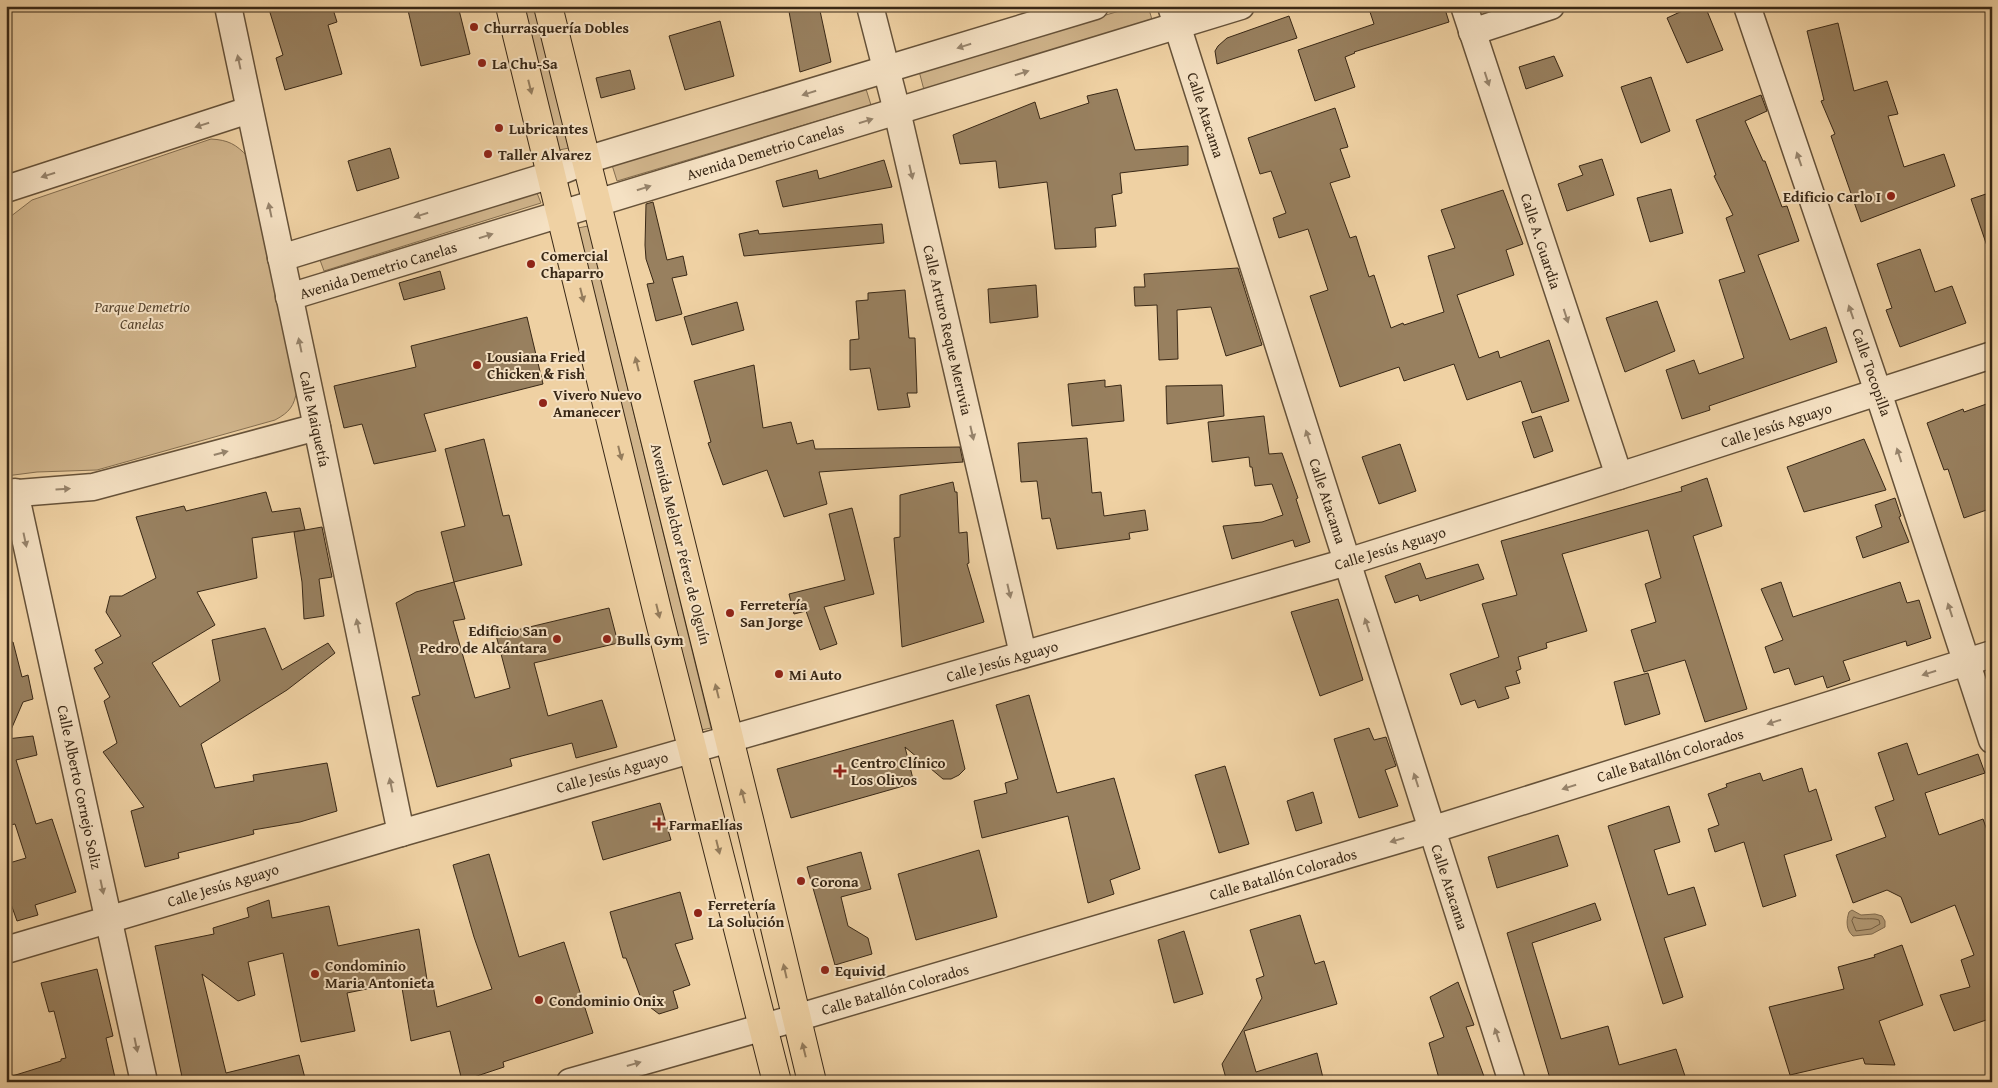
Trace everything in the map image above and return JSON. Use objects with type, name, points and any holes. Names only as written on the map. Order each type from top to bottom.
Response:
[{"type":"highway","points":[[510,6],[777,1082]]},
{"type":"highway","name":"Avenida Melchor Pérez de Olguín","points":[[548,6],[750,822],[812,1082]]},
{"type":"street","name":"Calle Maiquetía","points":[[228,6],[401,833]]},
{"type":"street","name":"Calle Arturo Reque Meruvia","points":[[870,6],[897,111],[1023,654]]},
{"type":"street","points":[[281,258],[551,175],[587,160],[1094,6]]},
{"type":"street","name":"Avenida Demetrio Canelas","points":[[289,297],[897,111],[1175,16],[1242,6]]},
{"type":"street","name":"Calle A. Guardia","points":[[1464,6],[1619,476]]},
{"type":"street","points":[[1472,32],[1551,6]]},
{"type":"street","name":"Calle Tocopilla","points":[[1747,6],[1878,392],[1992,740]]},
{"type":"street","name":"Calle Atacama","points":[[1175,16],[1512,1082]]},
{"type":"street","points":[[6,189],[249,110]]},
{"type":"street","name":"Calle Jesús Aguayo","points":[[6,950],[401,833],[1347,562],[1992,355]]},
{"type":"street","points":[[10,493],[93,487],[317,427]]},
{"type":"street","name":"Calle Alberto Cornejo Soliz","points":[[10,493],[109,920],[144,1082]]},
{"type":"street","name":"Calle Batallón Colorados","points":[[570,1082],[796,1018],[1432,830],[1992,654]]},
{"type":"green space","points":[[523,6],[534,6],[569,148],[559,150]]},
{"type":"green space","points":[[1136,6],[1148,6],[1153,23],[924,90],[919,71]]},
{"type":"green space","points":[[866,89],[871,105],[617,181],[612,165]]},
{"type":"green space","name":"Parque Demetrio Canelas","points":[[211,139],[222,140],[231,144],[248,157],[297,390],[290,408],[275,420],[97,470],[37,472],[6,476],[6,220],[32,200]]},
{"type":"green space","points":[[537,193],[541,203],[324,271],[320,260]]},
{"type":"green space","points":[[588,226],[711,728],[701,730],[578,228]]},
{"type":"water","points":[[1852,910],[1861,915],[1875,914],[1882,916],[1885,921],[1885,927],[1872,934],[1853,936],[1849,931],[1847,922],[1849,912]]},
{"type":"building","points":[[268,6],[332,6],[337,22],[328,25],[342,74],[285,90],[276,58],[283,55]]},
{"type":"building","points":[[407,6],[458,6],[470,54],[421,66]]},
{"type":"building","points":[[788,6],[819,6],[831,62],[800,72]]},
{"type":"building","points":[[1368,6],[1444,6],[1449,22],[1354,52],[1345,57],[1355,87],[1315,101],[1298,50],[1374,24]]},
{"type":"building","points":[[1693,6],[1705,6],[1723,50],[1687,63],[1667,18]]},
{"type":"building","points":[[1289,16],[1297,38],[1217,64],[1215,51],[1227,38]]},
{"type":"building","points":[[720,21],[734,76],[685,90],[669,36]]},
{"type":"building","points":[[1838,23],[1854,91],[1887,81],[1898,114],[1888,116],[1904,167],[1944,154],[1955,186],[1861,222],[1831,136],[1835,134],[1821,101],[1824,100],[1807,31]]},
{"type":"building","points":[[1554,56],[1563,76],[1526,89],[1519,67]]},
{"type":"building","points":[[630,70],[635,89],[601,98],[596,78]]},
{"type":"building","points":[[1651,77],[1670,131],[1641,143],[1621,87]]},
{"type":"building","points":[[1117,89],[1135,150],[1188,146],[1188,165],[1120,173],[1122,193],[1112,195],[1116,226],[1095,228],[1096,247],[1055,249],[1047,182],[999,188],[996,161],[960,164],[953,135],[1035,102],[1040,119],[1089,103],[1087,96]]},
{"type":"building","points":[[1761,95],[1767,111],[1745,121],[1763,161],[1765,161],[1782,207],[1787,206],[1799,241],[1758,255],[1790,340],[1826,327],[1837,362],[1709,406],[1710,410],[1682,419],[1666,370],[1694,360],[1699,374],[1744,358],[1719,280],[1745,272],[1726,218],[1733,215],[1714,176],[1716,175],[1696,120]]},
{"type":"building","points":[[1335,108],[1348,147],[1340,149],[1350,177],[1330,183],[1350,238],[1356,236],[1369,277],[1374,275],[1391,328],[1444,312],[1428,256],[1455,248],[1441,210],[1503,190],[1523,244],[1506,250],[1514,275],[1457,295],[1479,358],[1498,351],[1500,358],[1549,340],[1569,401],[1532,413],[1521,381],[1467,400],[1454,364],[1404,381],[1399,367],[1340,387],[1310,296],[1328,290],[1308,229],[1279,238],[1273,218],[1286,213],[1271,171],[1260,174],[1248,138]]},
{"type":"building","points":[[390,148],[399,178],[357,191],[348,161]]},
{"type":"building","points":[[1602,159],[1614,195],[1567,211],[1558,184],[1583,175],[1579,166]]},
{"type":"building","points":[[884,160],[892,187],[783,207],[776,181],[817,170],[819,179]]},
{"type":"building","points":[[1671,189],[1683,233],[1650,242],[1637,198]]},
{"type":"building","points":[[1992,192],[1992,249],[1988,249],[1971,199]]},
{"type":"building","points":[[653,202],[667,260],[683,256],[687,275],[672,278],[682,314],[656,321],[647,284],[654,283],[646,259],[645,245],[646,204]]},
{"type":"building","points":[[882,224],[884,243],[744,256],[739,234],[758,230],[759,234]]},
{"type":"building","points":[[1920,249],[1935,292],[1952,286],[1966,323],[1900,347],[1886,310],[1892,308],[1877,264]]},
{"type":"building","points":[[1238,268],[1262,345],[1226,356],[1211,307],[1177,310],[1178,359],[1159,360],[1157,305],[1135,306],[1134,287],[1145,287],[1144,274]]},
{"type":"building","points":[[440,271],[445,289],[404,300],[399,283]]},
{"type":"building","points":[[1036,285],[1038,317],[990,323],[988,289]]},
{"type":"building","points":[[905,290],[909,338],[915,338],[917,393],[907,393],[910,407],[878,410],[870,368],[850,370],[850,340],[859,339],[856,301],[868,300],[868,293]]},
{"type":"building","points":[[1657,301],[1675,351],[1625,372],[1606,318]]},
{"type":"building","points":[[737,302],[744,330],[692,345],[684,317]]},
{"type":"building","points":[[527,317],[543,384],[424,414],[436,451],[374,464],[362,424],[344,428],[334,386],[416,367],[411,346]]},
{"type":"building","points":[[754,365],[763,428],[791,422],[797,444],[813,440],[815,449],[960,447],[963,462],[819,472],[827,504],[784,517],[767,470],[723,485],[708,443],[711,442],[694,381]]},
{"type":"building","points":[[1105,380],[1105,387],[1121,385],[1124,421],[1072,426],[1068,384]]},
{"type":"building","points":[[1222,385],[1224,416],[1167,424],[1166,386]]},
{"type":"building","points":[[1992,402],[1992,508],[1964,518],[1948,469],[1944,470],[1927,423],[1963,409],[1964,412]]},
{"type":"building","points":[[1264,416],[1269,454],[1282,453],[1298,498],[1296,499],[1310,542],[1295,547],[1293,540],[1232,559],[1223,526],[1262,522],[1283,515],[1272,484],[1255,486],[1249,457],[1212,462],[1208,422]]},
{"type":"building","points":[[1541,416],[1553,451],[1534,458],[1522,422]]},
{"type":"building","points":[[1087,438],[1092,493],[1101,492],[1104,516],[1145,510],[1148,530],[1129,533],[1130,539],[1057,549],[1050,518],[1042,519],[1037,481],[1021,482],[1018,443]]},
{"type":"building","points":[[484,439],[503,516],[509,515],[522,565],[454,582],[441,532],[465,526],[445,449]]},
{"type":"building","points":[[1864,439],[1886,490],[1804,512],[1787,467]]},
{"type":"building","points":[[1400,444],[1416,491],[1379,504],[1362,457]]},
{"type":"building","points":[[1707,478],[1722,526],[1693,536],[1747,709],[1705,722],[1685,660],[1644,672],[1631,630],[1656,622],[1645,584],[1661,578],[1648,530],[1562,554],[1587,631],[1546,643],[1547,648],[1518,657],[1521,669],[1516,671],[1520,683],[1505,687],[1509,698],[1478,708],[1475,700],[1461,705],[1450,674],[1499,657],[1482,604],[1517,595],[1501,541],[1682,491],[1681,487]]},
{"type":"building","points":[[953,482],[955,492],[957,492],[959,533],[967,532],[969,563],[967,564],[984,622],[902,647],[894,538],[900,537],[900,495]]},
{"type":"building","points":[[266,492],[272,512],[300,508],[305,530],[252,538],[257,578],[197,592],[215,625],[152,663],[180,707],[220,681],[212,640],[265,628],[282,670],[328,643],[335,653],[287,690],[201,744],[215,788],[254,781],[253,775],[327,763],[337,811],[300,822],[253,830],[254,834],[178,853],[179,858],[145,867],[131,811],[144,807],[103,752],[117,743],[104,701],[110,697],[94,668],[103,663],[95,650],[121,636],[106,612],[110,596],[122,596],[156,578],[136,517],[184,506],[186,511]]},
{"type":"building","points":[[1895,498],[1901,516],[1899,517],[1909,542],[1863,558],[1856,537],[1882,527],[1875,505]]},
{"type":"building","points":[[852,508],[874,594],[824,607],[837,644],[820,650],[806,611],[794,614],[789,594],[845,580],[829,514]]},
{"type":"building","points":[[322,527],[332,577],[319,579],[324,616],[304,619],[302,582],[294,532]]},
{"type":"building","points":[[1420,563],[1426,579],[1478,564],[1484,579],[1420,601],[1418,595],[1395,603],[1385,576]]},
{"type":"building","points":[[454,582],[465,619],[453,621],[475,698],[510,688],[496,635],[609,608],[618,643],[534,663],[548,716],[602,700],[617,747],[576,758],[572,743],[510,759],[512,766],[437,787],[412,697],[420,695],[396,603],[416,592]]},
{"type":"building","points":[[1781,582],[1793,617],[1900,582],[1907,603],[1919,600],[1931,638],[1907,646],[1906,641],[1843,661],[1850,680],[1827,688],[1823,676],[1795,685],[1789,668],[1774,673],[1765,647],[1783,640],[1761,589]]},
{"type":"building","points":[[1338,599],[1363,680],[1320,696],[1291,612]]},
{"type":"building","points":[[13,642],[22,677],[28,675],[33,699],[23,702],[7,739],[33,736],[37,755],[16,760],[36,824],[52,819],[76,892],[35,905],[38,915],[17,921],[6,890],[6,864],[26,858],[15,824],[6,826],[6,643]]},
{"type":"building","points":[[1648,673],[1660,714],[1625,725],[1614,682]]},
{"type":"building","points":[[1029,695],[1057,793],[1114,778],[1140,869],[1110,880],[1114,894],[1088,903],[1068,816],[982,838],[974,801],[1007,793],[1005,783],[1018,779],[996,705]]},
{"type":"building","points":[[953,720],[965,769],[959,775],[951,779],[943,779],[905,747],[914,783],[791,818],[777,769]]},
{"type":"building","points":[[1369,728],[1374,740],[1386,737],[1396,766],[1385,770],[1398,806],[1359,818],[1334,739]]},
{"type":"building","points":[[1907,743],[1918,775],[1978,754],[1985,773],[1925,793],[1939,835],[1983,819],[1992,844],[1992,1018],[1954,1031],[1940,995],[1970,987],[1961,960],[1974,955],[1955,905],[1911,923],[1901,897],[1887,890],[1853,903],[1836,855],[1886,837],[1875,807],[1894,800],[1878,753]]},
{"type":"building","points":[[1225,766],[1249,844],[1219,853],[1195,775]]},
{"type":"building","points":[[1802,768],[1809,792],[1816,789],[1832,840],[1784,855],[1796,896],[1763,907],[1744,842],[1715,852],[1708,829],[1719,825],[1708,794],[1727,787],[1726,784],[1760,773],[1763,781]]},
{"type":"building","points":[[1313,792],[1322,823],[1296,831],[1287,801]]},
{"type":"building","points":[[660,803],[671,840],[603,860],[592,822]]},
{"type":"building","points":[[1669,806],[1680,842],[1654,850],[1668,895],[1694,887],[1706,925],[1664,938],[1683,997],[1663,1004],[1608,826]]},
{"type":"building","points":[[1558,835],[1568,866],[1497,888],[1488,857]]},
{"type":"building","points":[[979,850],[997,917],[916,940],[898,874]]},
{"type":"building","points":[[861,852],[871,889],[841,897],[848,926],[868,938],[872,954],[835,965],[807,867]]},
{"type":"building","points":[[489,854],[519,957],[564,942],[593,1033],[503,1062],[504,1067],[462,1081],[450,1031],[411,1041],[401,982],[347,993],[355,1031],[301,1042],[283,953],[248,962],[255,995],[238,1001],[202,974],[226,1073],[299,1055],[306,1082],[183,1082],[155,946],[214,934],[213,928],[249,917],[247,908],[269,900],[272,918],[329,906],[338,946],[419,929],[428,986],[433,985],[437,1007],[492,989],[474,937],[453,865]]},
{"type":"building","points":[[680,892],[693,939],[675,944],[690,985],[673,991],[678,1008],[659,1014],[642,1001],[626,958],[623,958],[610,912]]},
{"type":"building","points":[[1595,903],[1601,920],[1532,943],[1561,1039],[1608,1026],[1619,1065],[1676,1049],[1687,1082],[1551,1082],[1507,933]]},
{"type":"building","points":[[1300,915],[1315,964],[1324,961],[1337,1004],[1244,1031],[1256,1072],[1317,1053],[1324,1082],[1227,1082],[1222,1064],[1262,998],[1256,979],[1264,976],[1250,930]]},
{"type":"building","points":[[1184,931],[1203,994],[1174,1003],[1158,940]]},
{"type":"building","points":[[1902,945],[1923,1005],[1879,1021],[1895,1065],[1865,1064],[1863,1058],[1790,1075],[1769,1007],[1844,989],[1838,967],[1875,957],[1874,955]]},
{"type":"building","points":[[97,969],[113,1036],[106,1038],[116,1082],[9,1082],[9,1077],[66,1058],[54,1011],[49,1012],[41,983]]},
{"type":"building","points":[[1458,982],[1474,1025],[1466,1027],[1486,1082],[1440,1082],[1429,1043],[1444,1037],[1430,997]]},
{"type":"place","name":"Churrasquería Dobles","points":[[474,27]]},
{"type":"place","name":"La Chu-Sa","points":[[482,63]]},
{"type":"place","name":"Lubricantes","points":[[499,128]]},
{"type":"place","name":"Taller Alvarez","points":[[488,154]]},
{"type":"place","name":"Edificio Carlo I","points":[[1891,196]]},
{"type":"place","name":"Comercial Chaparro","points":[[531,264]]},
{"type":"place","name":"Lousiana Fried Chicken & Fish","points":[[477,365]]},
{"type":"place","name":"Vivero Nuevo Amanecer","points":[[543,403]]},
{"type":"place","name":"Ferretería San Jorge","points":[[730,613]]},
{"type":"place","name":"Edificio San Pedro de Alcántara","points":[[557,639]]},
{"type":"place","name":"Bulls Gym","points":[[607,639]]},
{"type":"place","name":"Mi Auto","points":[[779,674]]},
{"type":"place","name":"Centro Clínico Los Olivos","points":[[840,771]]},
{"type":"place","name":"FarmaElías","points":[[659,824]]},
{"type":"place","name":"Corona","points":[[801,881]]},
{"type":"place","name":"Ferretería La Solución","points":[[698,913]]},
{"type":"place","name":"Equivid","points":[[825,970]]},
{"type":"place","name":"Condominio Maria Antonieta","points":[[315,974]]},
{"type":"place","name":"Condominio Onix","points":[[539,1000]]}]
